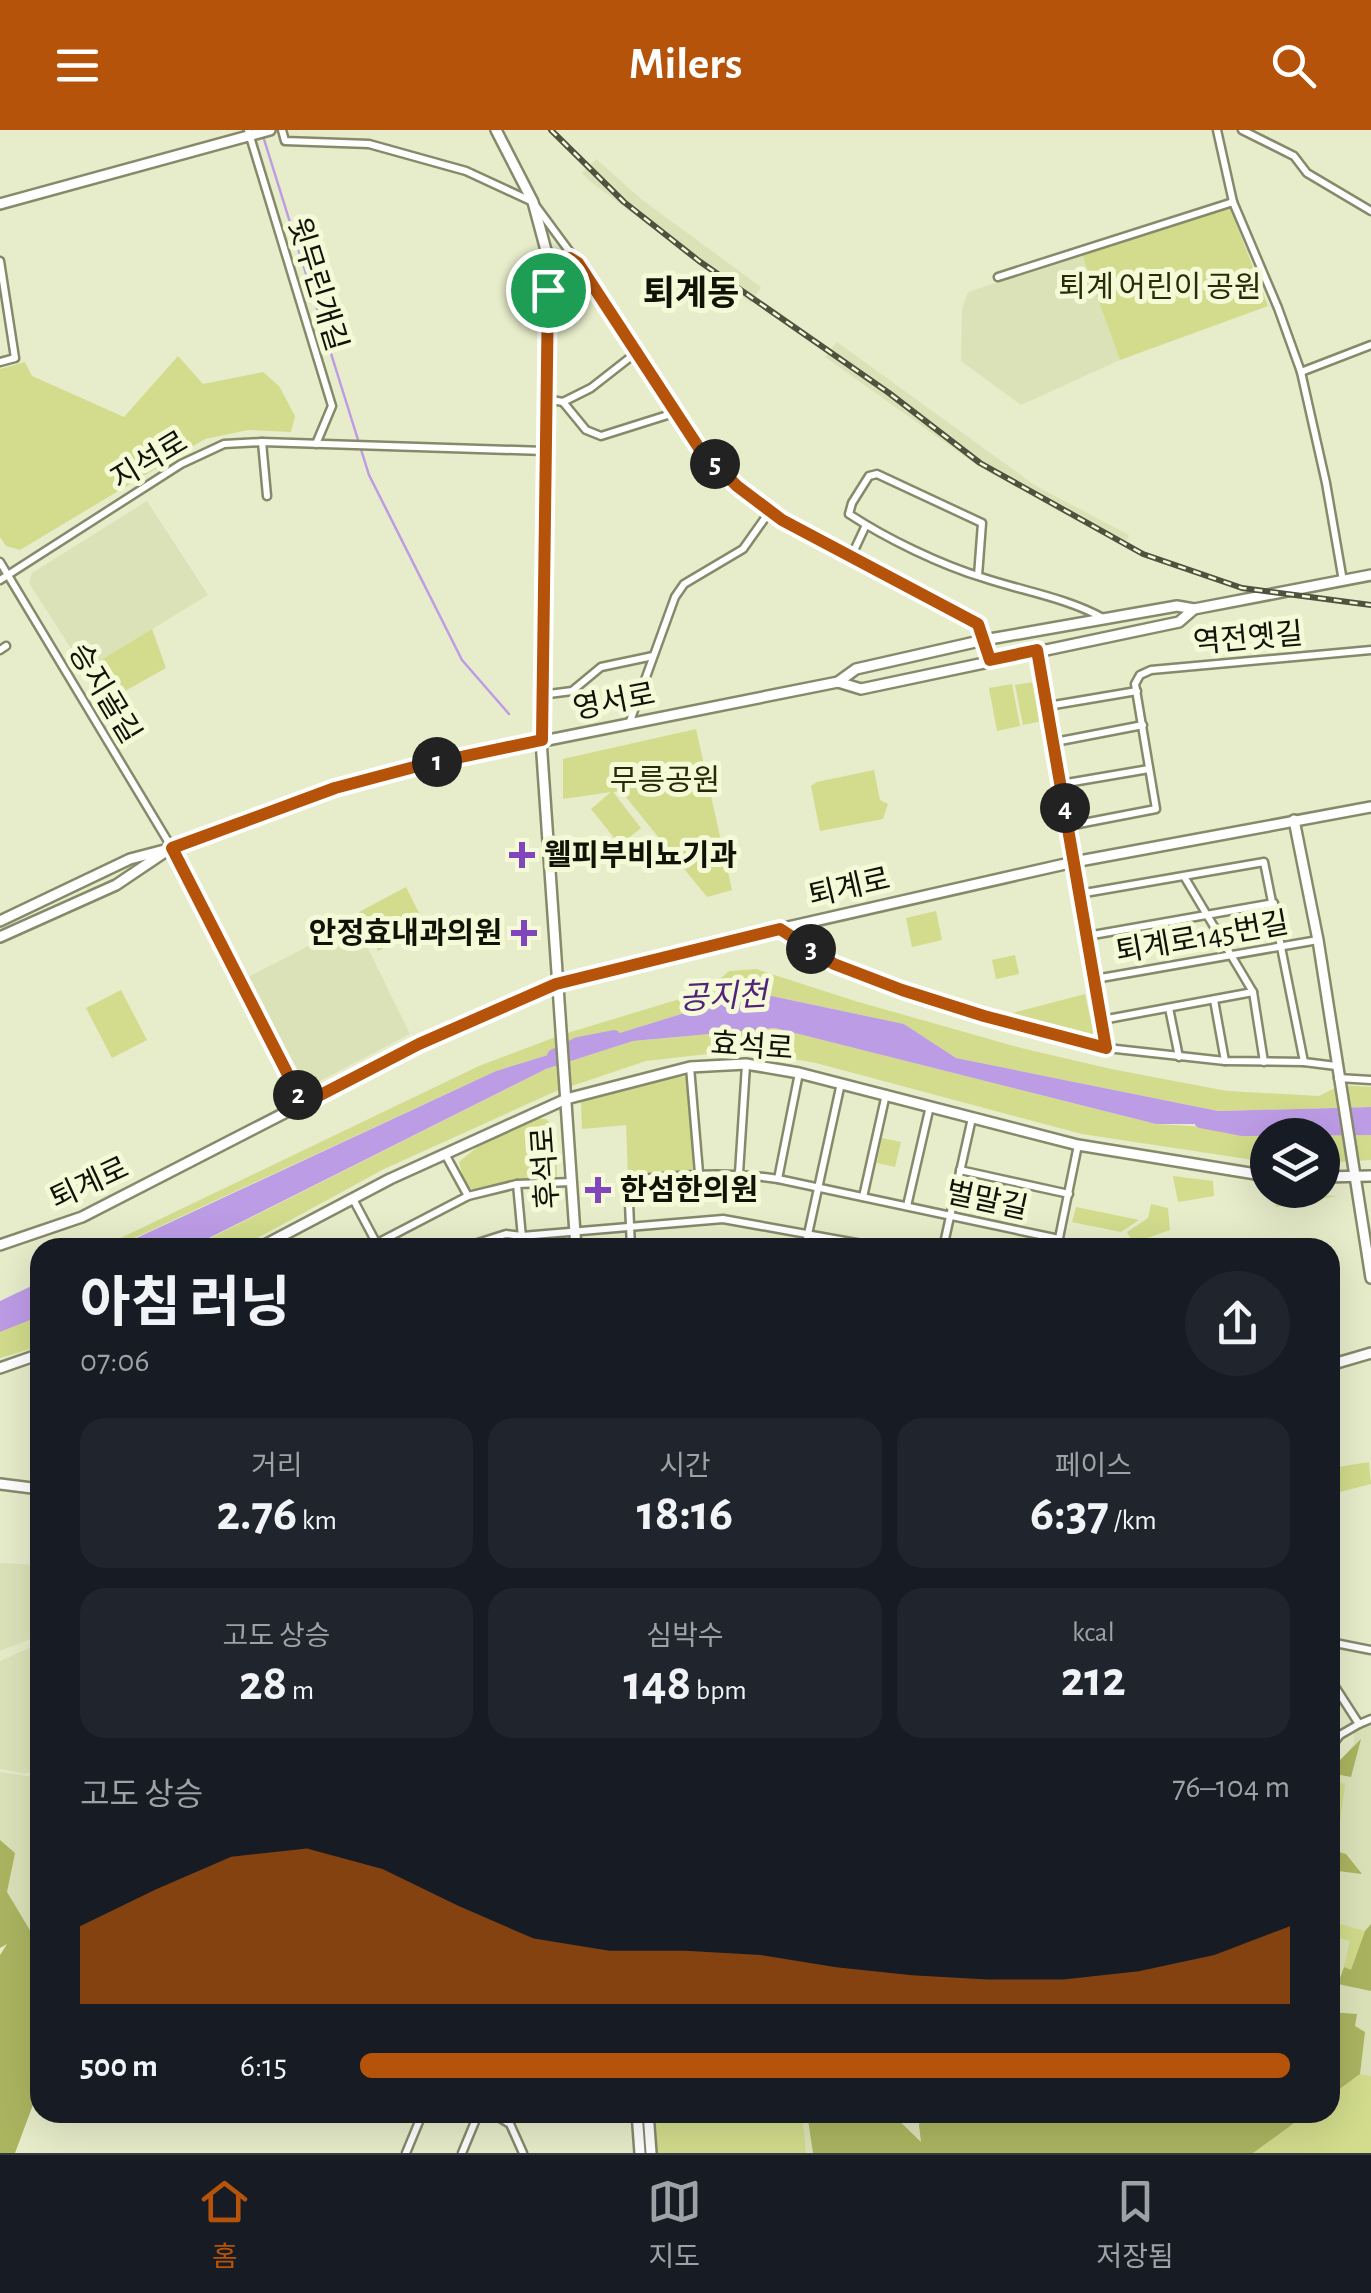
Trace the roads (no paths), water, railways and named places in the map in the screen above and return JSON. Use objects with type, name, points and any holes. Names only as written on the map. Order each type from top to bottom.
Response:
[{"type":"street","points":[[0,204],[270,130]]},
{"type":"street","points":[[282,130],[285,141],[369,144],[466,171],[533,202]]},
{"type":"street","points":[[496,130],[533,202],[578,263],[699,448],[737,486],[770,511],[978,624],[990,660]]},
{"type":"street","points":[[1217,130],[1233,202],[1301,372],[1343,581]]},
{"type":"street","points":[[1242,130],[1294,156],[1307,172],[1371,211]]},
{"type":"street","name":"윗무린개길","points":[[251,133],[332,406],[316,444]]},
{"type":"street","points":[[533,202],[547,254],[540,696],[556,984]]},
{"type":"street","points":[[998,277],[1233,202]]},
{"type":"street","points":[[548,290],[563,260],[570,258],[578,263]]},
{"type":"street","points":[[0,260],[15,358],[0,362]]},
{"type":"street","points":[[1301,372],[1371,344]]},
{"type":"street","points":[[563,402],[590,388],[637,352]]},
{"type":"street","points":[[546,398],[563,402],[586,430],[601,436],[674,413]]},
{"type":"street","points":[[262,442],[267,496]]},
{"type":"street","name":"지석로","points":[[4,577],[181,464],[224,444],[376,444],[546,451]]},
{"type":"street","points":[[978,576],[982,523],[876,474],[869,476],[849,514],[866,525],[978,576],[1086,608],[1103,618]]},
{"type":"street","points":[[628,724],[675,597],[684,584],[744,549],[770,511]]},
{"type":"street","points":[[851,557],[866,525]]},
{"type":"street","name":"승지골길","points":[[0,562],[4,577],[172,848]]},
{"type":"street","name":"영서로","points":[[0,921],[130,859],[172,848],[335,788],[418,766],[838,682],[856,670],[984,640],[1176,606],[1194,608],[1371,575]]},
{"type":"street","name":"영서로","points":[[838,682],[861,690],[1179,622],[1194,608]]},
{"type":"street","name":"퇴계로145번길","points":[[1037,650],[1106,1048]]},
{"type":"street","name":"역전옛길","points":[[1048,706],[1136,687],[1140,675],[1150,670],[1371,650]]},
{"type":"street","points":[[540,696],[572,691],[601,667],[654,656]]},
{"type":"street","points":[[1068,826],[1156,809],[1136,687]]},
{"type":"street","points":[[1054,742],[1142,725]]},
{"type":"street","points":[[1061,784],[1150,769]]},
{"type":"street","name":"퇴계로","points":[[0,1246],[82,1216],[419,1044],[556,984],[1074,862],[1371,807]]},
{"type":"street","points":[[1294,820],[1318,940],[1371,1278]]},
{"type":"street","points":[[172,848],[303,1104]]},
{"type":"street","name":"영서로","points":[[0,937],[116,884],[172,848]]},
{"type":"street","points":[[1079,894],[1264,862],[1304,1062]]},
{"type":"street","points":[[109,869],[117,873],[116,884]]},
{"type":"street","points":[[1185,878],[1252,992],[1264,1062]]},
{"type":"street","name":"퇴계로145번길","points":[[1087,936],[1274,903]]},
{"type":"street","points":[[780,929],[834,964],[902,990],[1106,1048],[1225,1062],[1336,1066]]},
{"type":"street","name":"퇴계로145번길","points":[[1095,979],[1318,940]]},
{"type":"street","name":"후석로","points":[[556,984],[575,1238]]},
{"type":"street","name":"퇴계로145번길","points":[[1102,1020],[1252,992]]},
{"type":"street","points":[[1214,1000],[1225,1062]]},
{"type":"street","points":[[1169,1008],[1179,1057]]},
{"type":"street","points":[[739,1173],[746,1064]]},
{"type":"street","name":"효석로","points":[[278,1238],[444,1154],[566,1099],[690,1066],[746,1064],[800,1073],[1078,1146],[1250,1173]]},
{"type":"street","points":[[690,1066],[699,1174]]},
{"type":"street","points":[[778,1179],[800,1073]]},
{"type":"street","points":[[1338,1078],[1371,1080]]},
{"type":"street","points":[[807,1238],[841,1082]]},
{"type":"street","points":[[863,1198],[886,1094]]},
{"type":"street","name":"벌말길","points":[[906,1206],[930,1106]]},
{"type":"street","points":[[945,1238],[972,1118]]},
{"type":"street","points":[[1059,1238],[1078,1146]]},
{"type":"street","points":[[444,1154],[468,1196]]},
{"type":"street","points":[[960,1170],[1069,1194]]},
{"type":"street","name":"벌말길","points":[[631,1238],[628,1180],[739,1173],[906,1206],[1038,1238]]},
{"type":"street","points":[[1340,1177],[1371,1176]]},
{"type":"street","points":[[391,1238],[468,1196],[517,1184],[572,1182]]},
{"type":"street","points":[[517,1184],[522,1236]]},
{"type":"street","points":[[352,1199],[374,1238]]},
{"type":"street","points":[[493,1238],[723,1219],[836,1238]]},
{"type":"street","points":[[1340,1362],[1371,1353]]},
{"type":"street","points":[[0,1368],[30,1358]]},
{"type":"street","points":[[0,1484],[30,1486]]},
{"type":"street","points":[[1340,1644],[1371,1650]]},
{"type":"street","points":[[1340,1693],[1360,1724]]},
{"type":"street","points":[[1340,1735],[1371,1719]]},
{"type":"street","points":[[406,2153],[418,2123]]},
{"type":"street","points":[[462,2153],[474,2123]]},
{"type":"street","points":[[508,2123],[523,2153]]},
{"type":"street","points":[[638,2123],[640,2153]]},
{"type":"street","points":[[649,2123],[651,2153]]},
{"type":"waterway","points":[[263,136],[369,475],[462,660],[509,714]]},
{"type":"waterway","name":"공지천","points":[[554,1056],[578,1044],[614,1037]]},
{"type":"waterway","name":"공지천","points":[[1201,1121],[1243,1129],[1371,1128]]},
{"type":"railway","points":[[551,130],[624,202],[699,261],[889,393],[980,463],[1143,554],[1242,588],[1371,605]]},
{"type":"place","name":"웰피부비뇨기과","points":[[522,855]]},
{"type":"place","name":"안정효내과의원","points":[[524,933]]},
{"type":"place","name":"한섬한의원","points":[[598,1190]]},
{"type":"district","name":"퇴계동","points":[[691,293]]},
{"type":"park label","name":"퇴계 어린이 공원","points":[[1160,287]]},
{"type":"park label","name":"무릉공원","points":[[665,780]]}]
